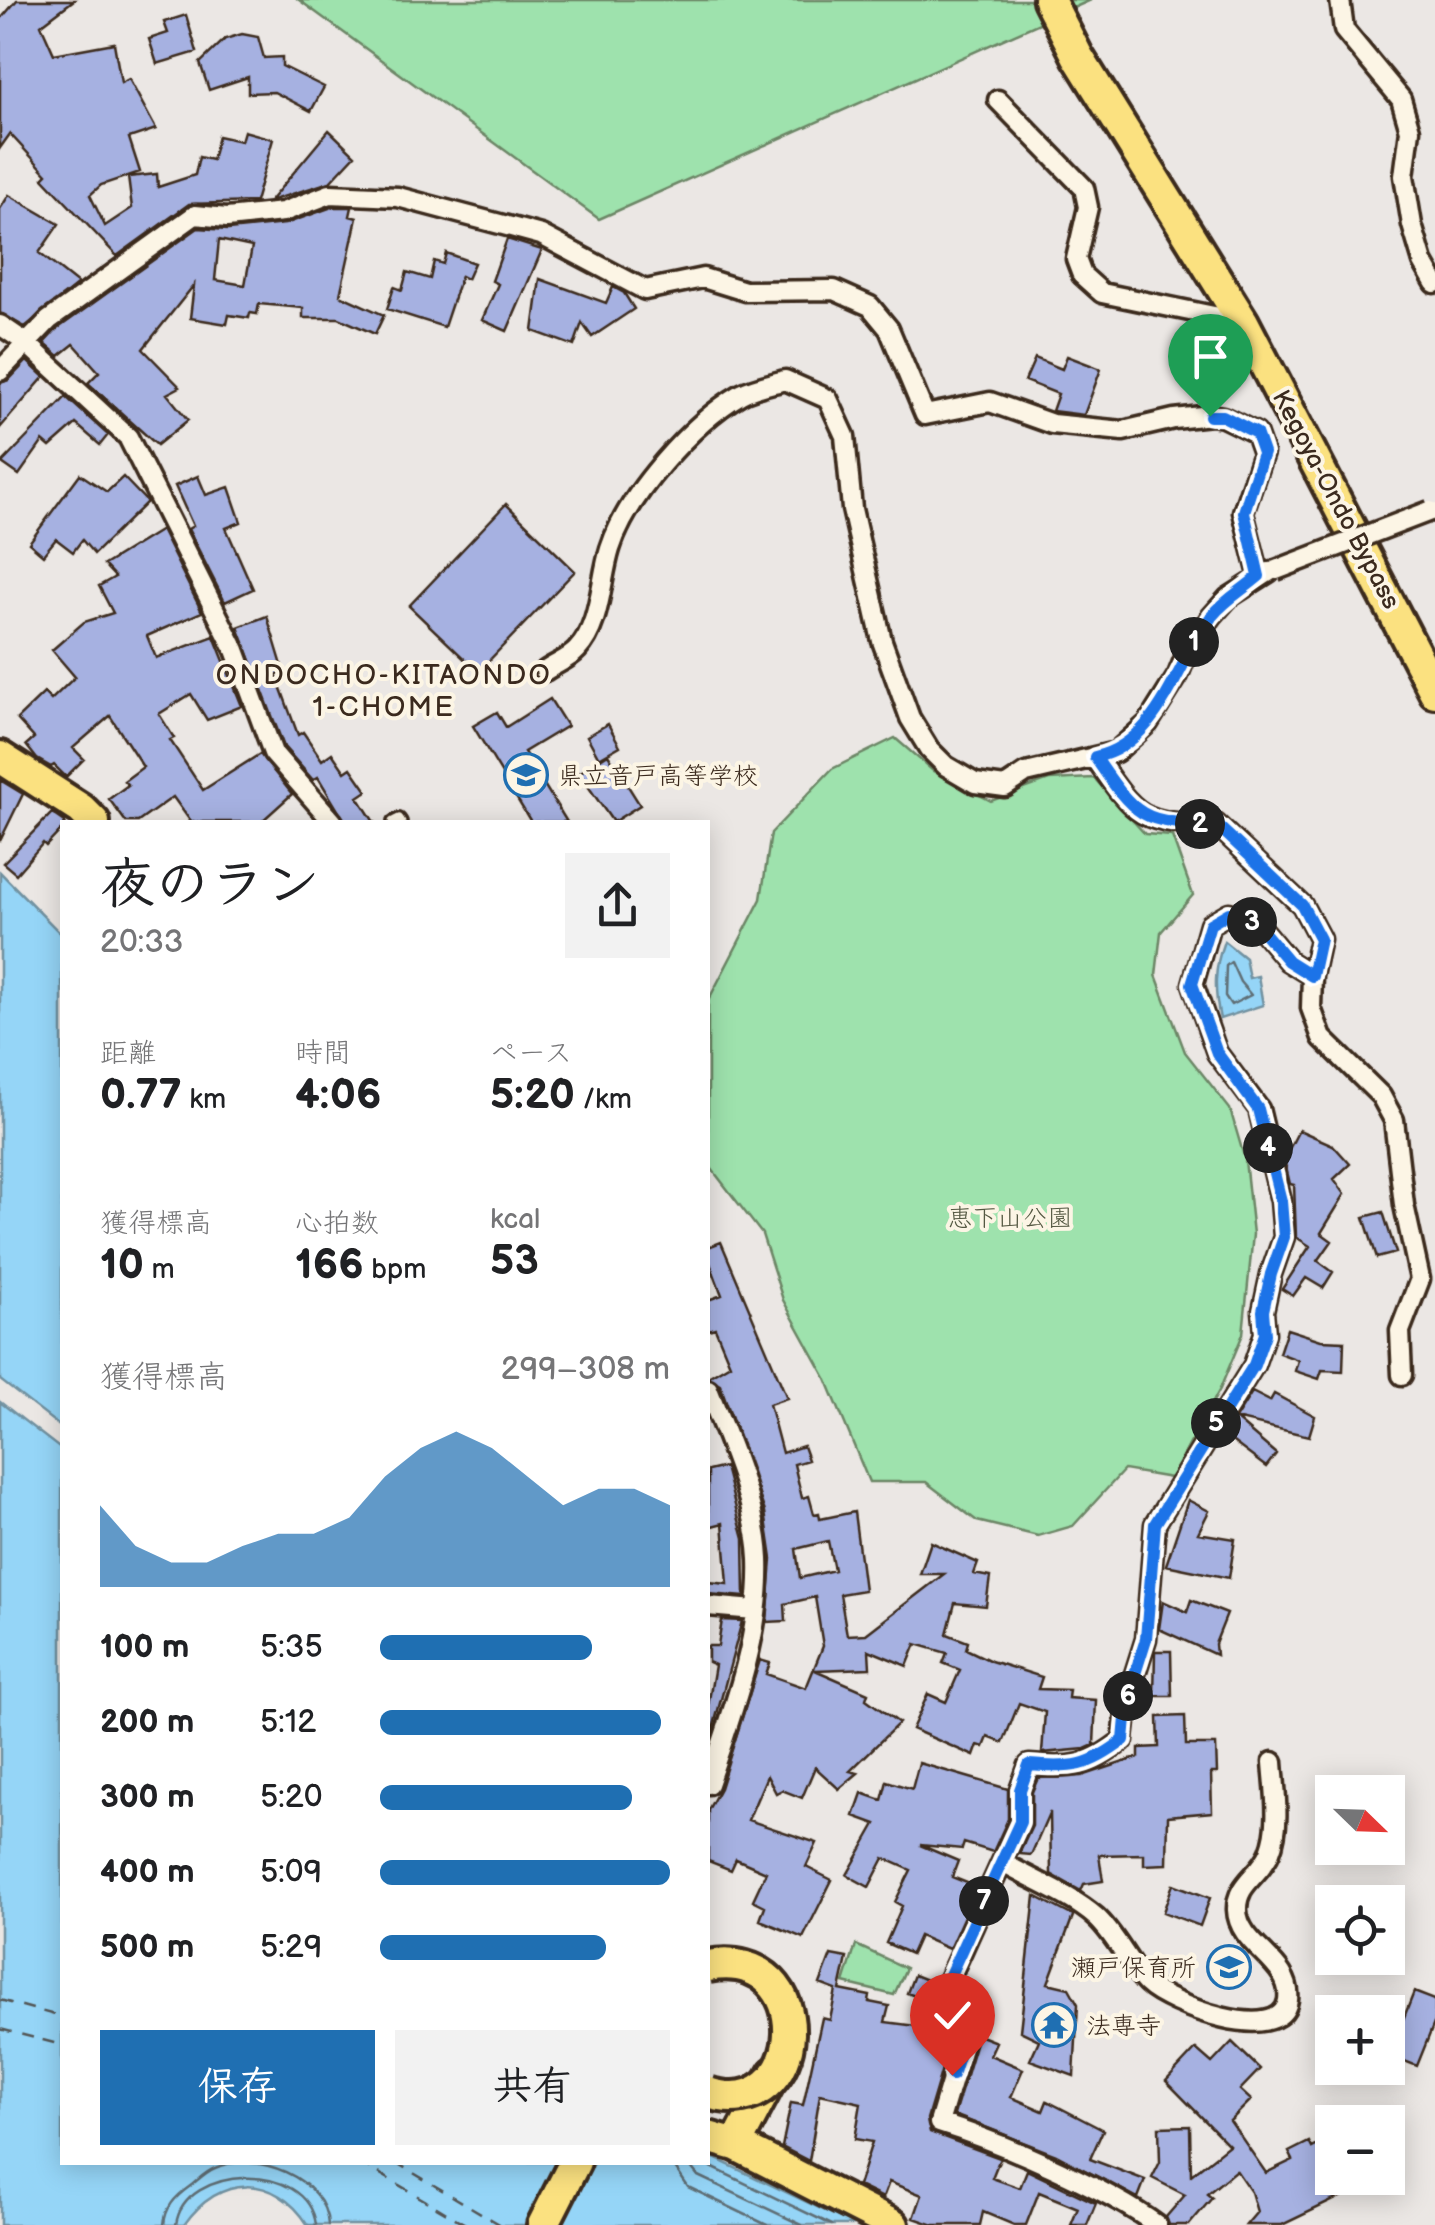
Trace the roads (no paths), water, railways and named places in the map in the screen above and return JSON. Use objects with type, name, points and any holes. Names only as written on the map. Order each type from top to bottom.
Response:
[{"type":"highway","name":"Kegoya-Ondo Bypass","points":[[1049,0],[1078,57],[1243,322],[1435,692]]},
{"type":"highway","points":[[0,757],[82,809],[92,820]]},
{"type":"highway","points":[[710,1969],[732,1966],[770,1982],[782,1996],[791,2036],[785,2061],[756,2090],[735,2097],[710,2092]]},
{"type":"highway","points":[[710,1969],[750,1974],[778,1997],[787,2036],[780,2061],[756,2102],[722,2141],[893,2225]]},
{"type":"highway","points":[[710,2110],[756,2102]]},
{"type":"highway","points":[[544,2225],[574,2165]]},
{"type":"street","points":[[1340,0],[1344,30],[1401,99],[1410,130],[1404,176],[1412,225],[1423,262],[1435,283]]},
{"type":"street","points":[[998,100],[1084,188],[1088,207],[1076,259],[1082,275],[1102,293],[1243,322]]},
{"type":"street","points":[[0,371],[25,342],[108,274],[195,215],[227,218],[284,212],[330,194],[398,196],[542,235],[645,290],[703,278],[745,292],[834,290],[870,306],[889,330],[926,415],[990,402],[1052,424],[1123,432],[1174,419],[1223,416],[1256,433],[1263,453],[1244,512],[1268,573]]},
{"type":"street","points":[[0,325],[25,342],[128,437],[235,650],[273,753],[330,820]]},
{"type":"street","points":[[545,670],[576,652],[591,630],[610,547],[631,505],[678,447],[710,416],[744,392],[785,380],[828,399],[845,436],[852,508],[882,641],[910,718],[929,749],[946,766],[975,784],[1005,787],[1026,773],[1116,752],[1148,723],[1178,675],[1188,650],[1228,598],[1268,573],[1435,507]]},
{"type":"street","points":[[1095,757],[1126,802],[1145,817],[1173,824],[1216,824],[1302,905],[1320,939],[1312,976],[1311,1008],[1322,1038],[1381,1096],[1394,1120],[1404,1206],[1420,1279],[1400,1331],[1402,1376]]},
{"type":"street","points":[[1157,2225],[1109,2197],[978,2135],[939,2123],[970,2020],[944,1988],[1020,1822],[1020,1790],[1029,1765],[1060,1768],[1094,1763],[1124,1740],[1128,1696],[1146,1639],[1155,1524],[1254,1365],[1265,1334],[1263,1311],[1284,1237],[1281,1201],[1258,1109],[1217,1053],[1192,984],[1210,924],[1229,913],[1257,924],[1288,961],[1312,976]]},
{"type":"street","points":[[710,1398],[751,1516],[759,1558],[754,1610],[734,1704],[710,1778]]},
{"type":"street","points":[[710,1606],[754,1610]]},
{"type":"street","points":[[1003,1863],[1096,1917],[1147,1983],[1161,1995],[1246,2023],[1272,2021],[1286,2008],[1289,1996],[1285,1978],[1250,1938],[1236,1914],[1241,1888],[1268,1858],[1277,1832],[1273,1762]]},
{"type":"water","points":[[0,872],[60,933],[60,1426],[0,1380]]},
{"type":"water","points":[[1224,941],[1245,958],[1249,978],[1258,976],[1263,1005],[1220,1019],[1216,980]]},
{"type":"water","points":[[0,1402],[60,1448],[60,2165],[710,2165],[710,2156],[855,2225],[308,2225],[280,2196],[247,2186],[213,2196],[184,2225],[0,2225]]},
{"type":"place","name":"県立音戸高等学校","points":[[526,775]]},
{"type":"place","name":"瀬戸保育所","points":[[1229,1967]]},
{"type":"place","name":"法専寺","points":[[1054,2025]]},
{"type":"district","name":"ONDOCHO-KITAONDO 1-CHOME","points":[[384,690]]},
{"type":"park label","name":"恵下山公園","points":[[1010,1217]]}]
